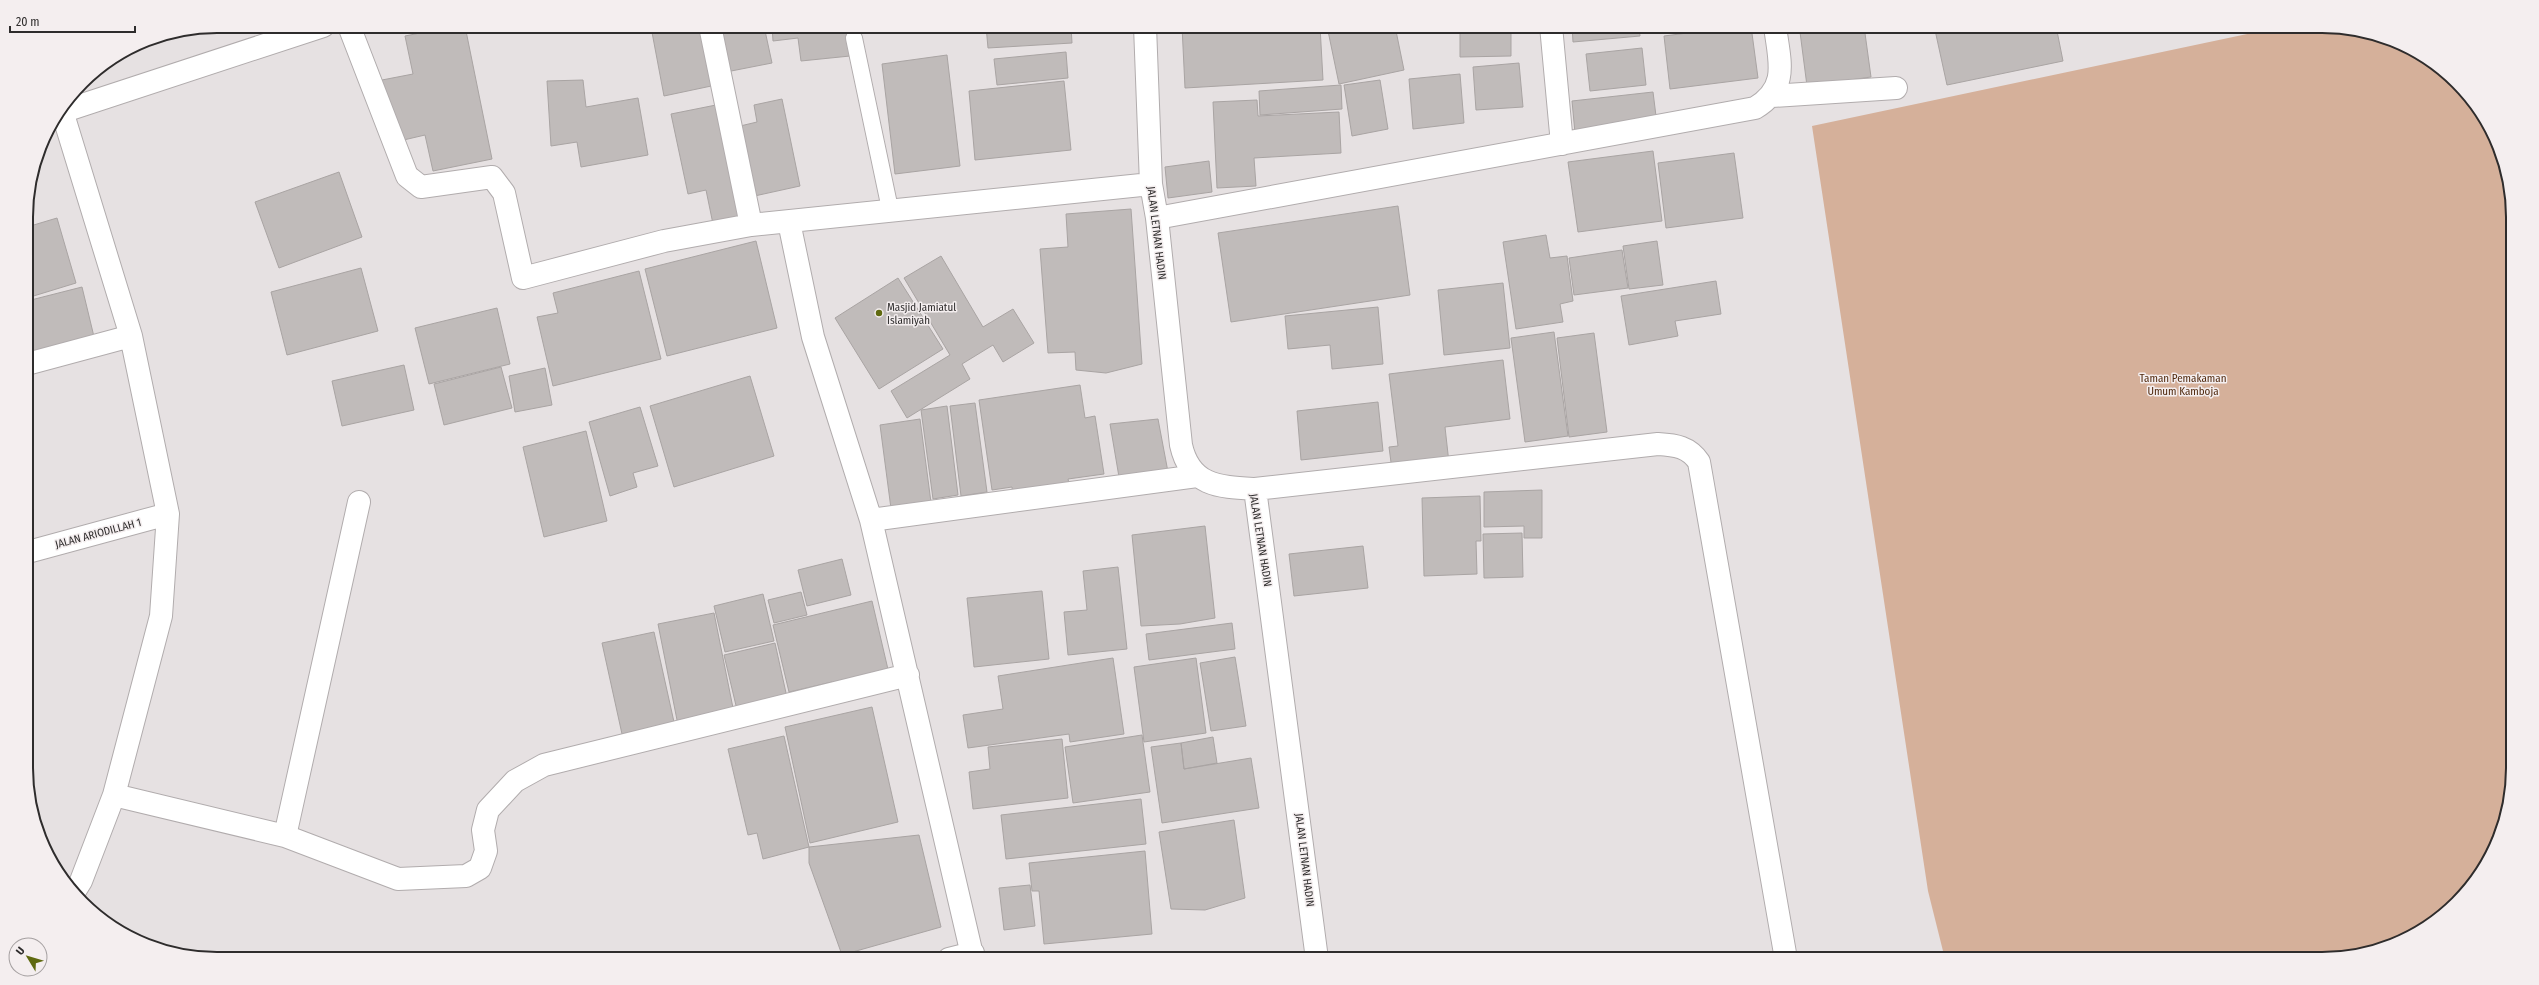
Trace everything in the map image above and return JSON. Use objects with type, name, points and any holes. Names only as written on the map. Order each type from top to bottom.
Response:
[{"type":"street","points":[[67,110],[303,33]]},
{"type":"street","points":[[352,33],[407,176],[421,187],[492,176],[504,193],[523,278],[664,241],[752,225],[789,222],[890,209],[1151,184]]},
{"type":"street","points":[[711,33],[752,225]]},
{"type":"street","name":"JALAN LETNAN HADIN","points":[[1145,33],[1151,184],[1157,218],[1181,445],[1184,459],[1197,476],[1220,487],[1255,489],[1316,952]]},
{"type":"street","points":[[1552,33],[1562,144]]},
{"type":"street","points":[[1157,218],[1755,108],[1772,96],[1779,80],[1780,69],[1776,33]]},
{"type":"street","points":[[1772,96],[1896,88]]},
{"type":"street","points":[[63,116],[131,336],[168,514],[161,616],[114,795],[81,881],[77,887]]},
{"type":"street","points":[[789,222],[813,337],[871,520],[972,952]]},
{"type":"street","points":[[33,362],[131,336]]},
{"type":"street","points":[[1255,489],[1658,444],[1675,445],[1694,454],[1699,462],[1785,952]]},
{"type":"street","points":[[871,520],[1197,476]]},
{"type":"street","points":[[285,836],[359,502]]},
{"type":"street","name":"JALAN ARIODILLAH 1","points":[[33,551],[168,514]]},
{"type":"street","points":[[114,795],[285,836],[398,879],[466,876],[480,868],[486,851],[483,830],[488,810],[515,781],[544,765],[908,675]]},
{"type":"lane","points":[[854,38],[890,209]]},
{"type":"green space","name":"Taman Pemakaman Umum Kamboja","points":[[2252,33],[2334,33],[2370,39],[2393,47],[2424,64],[2452,87],[2468,105],[2492,146],[2500,169],[2506,205],[2506,780],[2500,816],[2487,849],[2468,880],[2452,898],[2434,914],[2393,938],[2370,946],[2334,952],[1943,952],[1928,891],[1812,126]]},
{"type":"building","points":[[420,33],[466,33],[492,159],[433,171],[425,135],[395,142],[382,80],[413,74],[405,36]]},
{"type":"building","points":[[652,33],[706,33],[716,85],[664,96]]},
{"type":"building","points":[[713,33],[766,33],[772,63],[721,73]]},
{"type":"building","points":[[772,33],[848,33],[850,56],[801,61],[798,38],[773,41]]},
{"type":"building","points":[[987,33],[1071,33],[1072,43],[988,48]]},
{"type":"building","points":[[1182,33],[1320,33],[1323,80],[1185,88]]},
{"type":"building","points":[[1328,33],[1396,33],[1404,70],[1339,84]]},
{"type":"building","points":[[1460,33],[1511,33],[1511,56],[1460,57]]},
{"type":"building","points":[[1572,33],[1640,33],[1640,36],[1573,42]]},
{"type":"building","points":[[1687,33],[1752,33],[1758,78],[1670,89],[1664,36]]},
{"type":"building","points":[[1800,33],[1865,33],[1871,77],[1807,86]]},
{"type":"building","points":[[1936,33],[2057,33],[2063,61],[1947,85]]},
{"type":"building","points":[[1642,48],[1646,85],[1590,91],[1586,54]]},
{"type":"building","points":[[1066,52],[1068,78],[997,85],[994,59]]},
{"type":"building","points":[[947,55],[960,166],[895,174],[882,64]]},
{"type":"building","points":[[1519,63],[1523,107],[1476,110],[1473,67]]},
{"type":"building","points":[[1460,74],[1464,123],[1413,129],[1409,79]]},
{"type":"building","points":[[583,80],[586,107],[638,98],[648,155],[581,167],[577,142],[551,146],[547,81]]},
{"type":"building","points":[[1380,80],[1388,129],[1352,136],[1344,85]]},
{"type":"building","points":[[1064,81],[1071,150],[975,160],[969,91]]},
{"type":"building","points":[[1341,85],[1342,109],[1260,115],[1259,91]]},
{"type":"building","points":[[1653,92],[1657,124],[1575,133],[1572,101]]},
{"type":"building","points":[[782,99],[800,186],[750,197],[736,127],[757,122],[754,105]]},
{"type":"building","points":[[1257,100],[1258,116],[1339,112],[1341,153],[1254,158],[1256,186],[1217,188],[1213,102]]},
{"type":"building","points":[[716,105],[739,219],[713,224],[706,190],[688,194],[671,114]]},
{"type":"building","points":[[1653,151],[1662,221],[1578,232],[1568,162]]},
{"type":"building","points":[[1734,153],[1743,218],[1666,228],[1658,163]]},
{"type":"building","points":[[1209,161],[1212,192],[1168,198],[1165,167]]},
{"type":"building","points":[[339,172],[362,237],[279,268],[255,202]]},
{"type":"building","points":[[1398,206],[1410,295],[1231,322],[1218,233]]},
{"type":"building","points":[[1131,209],[1142,364],[1106,373],[1076,370],[1075,352],[1048,353],[1040,249],[1068,247],[1066,214]]},
{"type":"building","points":[[57,218],[76,283],[33,296],[33,225]]},
{"type":"building","points":[[1546,235],[1550,258],[1567,256],[1573,301],[1560,304],[1563,322],[1516,329],[1503,242]]},
{"type":"building","points":[[756,241],[777,328],[667,356],[645,269]]},
{"type":"building","points":[[1657,241],[1663,285],[1629,289],[1623,246]]},
{"type":"building","points":[[1622,250],[1628,288],[1574,295],[1569,258]]},
{"type":"building","points":[[941,256],[983,327],[1013,309],[1034,343],[1003,362],[993,345],[962,364],[970,379],[907,418],[891,391],[950,355],[904,278]]},
{"type":"building","points":[[361,268],[378,331],[287,355],[271,292]]},
{"type":"building","points":[[639,271],[661,359],[553,386],[537,317],[558,313],[553,293]]},
{"type":"building","points":[[898,278],[943,349],[879,389],[835,318]]},
{"type":"building","points":[[1716,281],[1721,314],[1675,321],[1678,336],[1629,345],[1621,296]]},
{"type":"building","points":[[1503,283],[1510,348],[1444,355],[1438,290]]},
{"type":"building","points":[[82,287],[96,345],[33,361],[33,299]]},
{"type":"building","points":[[1378,307],[1383,364],[1332,369],[1330,345],[1288,349],[1285,316]]},
{"type":"building","points":[[497,308],[510,364],[429,384],[415,328]]},
{"type":"building","points":[[1554,332],[1568,436],[1525,442],[1511,338]]},
{"type":"building","points":[[1594,333],[1607,432],[1569,437],[1557,338]]},
{"type":"building","points":[[1503,360],[1510,419],[1445,427],[1449,463],[1392,470],[1389,447],[1398,446],[1389,374]]},
{"type":"building","points":[[404,365],[414,410],[342,426],[332,381]]},
{"type":"building","points":[[501,367],[512,408],[444,425],[434,384]]},
{"type":"building","points":[[545,368],[552,405],[515,412],[509,376]]},
{"type":"building","points":[[750,376],[774,456],[674,487],[650,406]]},
{"type":"building","points":[[1080,385],[1085,418],[1095,416],[1104,474],[1068,479],[1070,488],[1013,497],[1012,487],[992,490],[979,400]]},
{"type":"building","points":[[1378,402],[1383,451],[1301,460],[1297,411]]},
{"type":"building","points":[[975,403],[987,492],[961,496],[950,406]]},
{"type":"building","points":[[947,406],[958,495],[933,499],[921,410]]},
{"type":"building","points":[[640,407],[658,466],[633,473],[637,487],[610,496],[589,422]]},
{"type":"building","points":[[920,419],[932,510],[892,516],[880,425]]},
{"type":"building","points":[[1158,419],[1168,472],[1119,477],[1110,424]]},
{"type":"building","points":[[586,431],[607,521],[544,537],[523,447]]},
{"type":"building","points":[[1542,490],[1542,538],[1524,538],[1524,526],[1484,527],[1484,492]]},
{"type":"building","points":[[1480,496],[1481,541],[1476,541],[1477,574],[1424,576],[1422,498]]},
{"type":"building","points":[[1205,526],[1215,618],[1180,624],[1141,626],[1132,535]]},
{"type":"building","points":[[1522,533],[1523,577],[1484,578],[1483,534]]},
{"type":"building","points":[[1363,546],[1368,588],[1294,596],[1289,554]]},
{"type":"building","points":[[842,559],[851,595],[807,606],[798,570]]},
{"type":"building","points":[[1118,567],[1127,649],[1068,655],[1064,612],[1087,610],[1083,571]]},
{"type":"building","points":[[1042,591],[1049,659],[974,667],[967,598]]},
{"type":"building","points":[[801,592],[807,615],[774,623],[768,600]]},
{"type":"building","points":[[763,594],[774,641],[725,652],[714,606]]},
{"type":"building","points":[[872,601],[890,678],[834,692],[832,682],[789,692],[773,625]]},
{"type":"building","points":[[714,613],[734,713],[678,725],[658,624]]},
{"type":"building","points":[[1232,623],[1235,649],[1149,660],[1146,634]]},
{"type":"building","points":[[654,632],[674,722],[622,734],[602,643]]},
{"type":"building","points":[[775,643],[788,702],[738,714],[724,655]]},
{"type":"building","points":[[1235,657],[1246,726],[1211,731],[1200,663]]},
{"type":"building","points":[[1113,658],[1124,734],[1070,742],[1069,734],[968,748],[963,715],[1003,709],[998,676]]},
{"type":"building","points":[[1196,658],[1206,733],[1144,742],[1134,667]]},
{"type":"building","points":[[872,707],[898,822],[810,843],[785,727]]},
{"type":"building","points":[[1142,735],[1150,792],[1073,803],[1065,747]]},
{"type":"building","points":[[784,736],[809,847],[763,859],[757,833],[748,835],[728,749]]},
{"type":"building","points":[[1213,737],[1217,763],[1184,769],[1181,743]]},
{"type":"building","points":[[1062,739],[1068,798],[973,809],[969,772],[990,769],[988,747]]},
{"type":"building","points":[[1181,743],[1184,769],[1251,758],[1259,808],[1162,823],[1151,747]]},
{"type":"building","points":[[1141,799],[1146,844],[1006,859],[1001,815]]},
{"type":"building","points":[[1234,820],[1245,898],[1205,910],[1171,909],[1159,832]]},
{"type":"building","points":[[919,835],[941,927],[853,952],[841,952],[809,863],[809,847]]},
{"type":"building","points":[[1145,851],[1152,934],[1044,944],[1039,891],[1032,891],[1029,863]]},
{"type":"building","points":[[1030,885],[1035,926],[1004,930],[999,888]]},
{"type":"place","name":"Masjid Jamiatul Islamiyah","points":[[879,313]]}]
